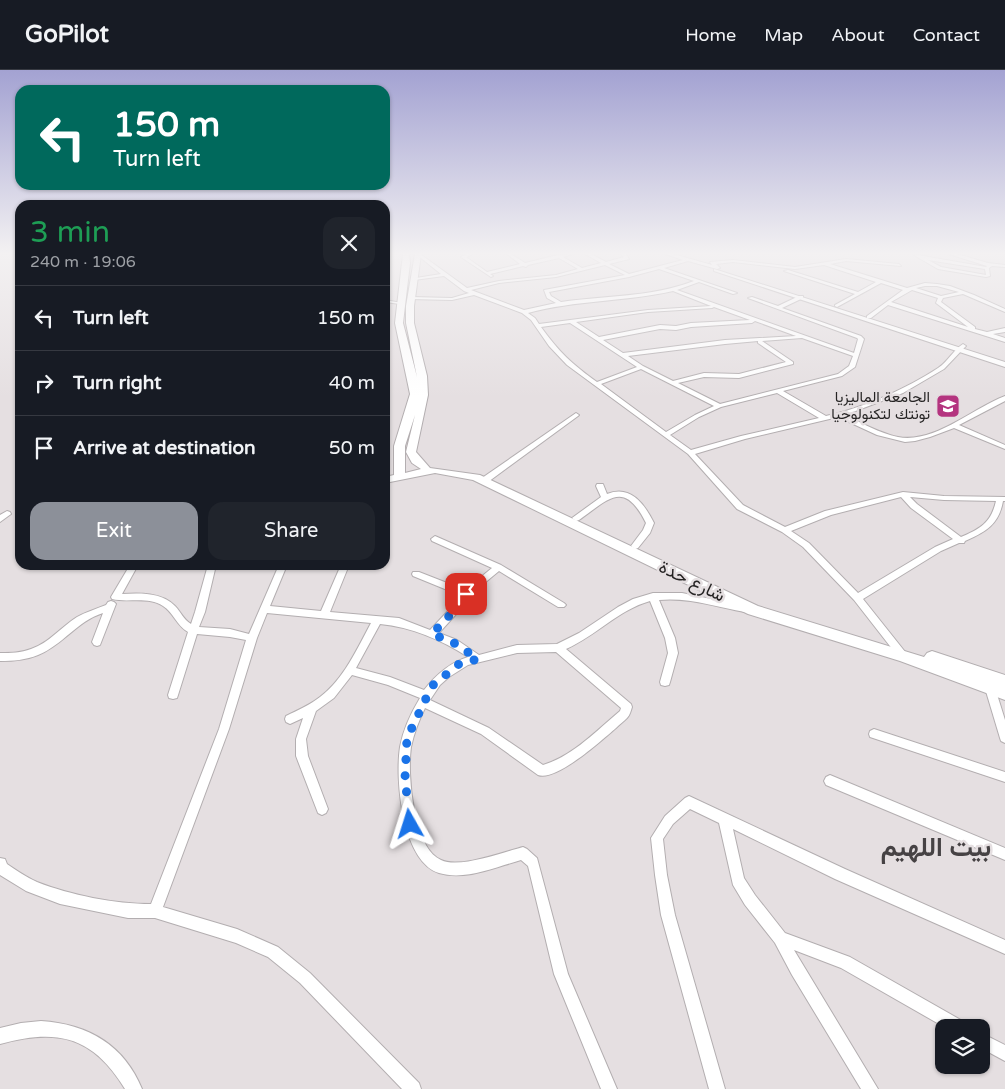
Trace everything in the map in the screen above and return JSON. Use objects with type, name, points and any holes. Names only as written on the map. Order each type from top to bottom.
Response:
[{"type":"main road","points":[[399,471],[422,376],[410,322],[411,302]]},
{"type":"main road","points":[[400,303],[399,323],[415,394],[411,452],[416,461],[425,466]]},
{"type":"main road","points":[[411,377],[422,376]]},
{"type":"main road","name":"شارع حدة","points":[[390,474],[425,466],[455,468],[489,478],[576,518],[632,549]]},
{"type":"main road","name":"شارع حدة","points":[[390,477],[399,471],[439,470],[489,478],[738,600],[791,620]]},
{"type":"main road","name":"شارع حدة","points":[[738,600],[753,610],[899,650],[995,686],[1005,682]]},
{"type":"street","points":[[390,302],[400,303]]},
{"type":"street","points":[[497,302],[524,312],[539,326],[551,345],[569,364],[690,453],[740,507],[785,530],[806,545],[857,598],[899,650]]},
{"type":"street","points":[[557,302],[561,304]]},
{"type":"street","points":[[524,312],[561,304],[595,302]]},
{"type":"street","points":[[705,302],[855,355]]},
{"type":"street","points":[[665,435],[697,416],[719,406],[840,374],[852,367],[861,339],[859,337],[760,302]]},
{"type":"street","points":[[778,308],[790,302]]},
{"type":"street","points":[[818,302],[961,348],[1005,360]]},
{"type":"street","points":[[823,302],[961,348],[1005,365]]},
{"type":"street","points":[[837,306],[845,302]]},
{"type":"street","points":[[938,302],[979,332]]},
{"type":"street","points":[[982,302],[1005,311]]},
{"type":"street","points":[[869,317],[888,303],[1005,340]]},
{"type":"street","points":[[539,326],[648,311],[718,306]]},
{"type":"street","points":[[642,307],[648,311]]},
{"type":"street","points":[[597,340],[660,327],[676,328],[691,325],[758,321]]},
{"type":"street","points":[[572,322],[641,367],[719,406]]},
{"type":"street","points":[[987,334],[1005,330]]},
{"type":"street","points":[[621,355],[725,342],[760,342],[803,337]]},
{"type":"street","points":[[671,383],[704,375],[738,376],[791,362],[760,342]]},
{"type":"street","points":[[690,453],[840,415],[901,392],[942,368],[961,348]]},
{"type":"street","points":[[596,384],[641,367]]},
{"type":"street","points":[[778,391],[823,418]]},
{"type":"street","points":[[840,415],[893,437],[906,440],[919,439],[1003,401]]},
{"type":"street","points":[[489,478],[576,415]]},
{"type":"street","points":[[953,425],[1005,447]]},
{"type":"street","points":[[600,486],[605,498]]},
{"type":"street","points":[[576,518],[614,492],[620,492],[636,501],[650,522],[647,531],[632,549]]},
{"type":"street","points":[[785,530],[828,513],[903,494],[1003,501],[990,523],[970,538],[938,548],[857,598]]},
{"type":"street","points":[[903,494],[914,506],[961,541]]},
{"type":"street","points":[[435,539],[498,567],[561,605]]},
{"type":"street","points":[[432,634],[466,598],[466,594],[498,567]]},
{"type":"street","points":[[98,642],[109,608],[131,570]]},
{"type":"street","points":[[173,695],[200,612],[211,570]]},
{"type":"street","points":[[155,911],[224,730],[252,638],[282,570]]},
{"type":"street","points":[[324,615],[343,570]]},
{"type":"street","points":[[416,574],[466,594]]},
{"type":"street","points":[[609,1089],[561,974],[533,862],[523,853],[455,870],[437,866],[425,856],[410,824],[405,778],[407,738],[432,686],[459,664],[517,649],[558,648],[576,641],[624,607],[653,596],[667,594],[753,610]]},
{"type":"street","points":[[115,597],[140,596],[158,600],[172,607],[180,624],[193,630],[230,633],[252,638]]},
{"type":"street","points":[[653,596],[670,638],[673,653],[665,682]]},
{"type":"street","points":[[0,657],[26,657],[37,653],[53,644],[80,618],[94,611],[109,608]]},
{"type":"street","points":[[264,609],[399,622],[454,643],[478,659]]},
{"type":"street","points":[[290,719],[321,704],[338,688],[377,620]]},
{"type":"street","points":[[350,670],[390,681],[425,699],[485,731],[542,771],[554,768],[624,714],[627,707],[558,648]]},
{"type":"street","points":[[995,686],[1005,738]]},
{"type":"street","points":[[312,708],[301,739],[302,756],[322,809]]},
{"type":"street","points":[[874,734],[1005,777]]},
{"type":"street","points":[[830,781],[1005,854]]},
{"type":"street","points":[[718,1089],[668,915],[657,838],[668,820],[689,802],[840,874],[1005,947]]},
{"type":"street","points":[[724,819],[738,880],[750,900],[780,938],[797,970],[870,1089]]},
{"type":"street","points":[[0,864],[2,868],[31,886],[60,897],[128,911],[155,911],[237,936],[272,952],[305,978],[413,1089]]},
{"type":"street","points":[[780,938],[845,962],[945,1019]]},
{"type":"street","points":[[0,1036],[20,1029],[50,1028],[73,1032],[95,1041],[114,1058],[125,1071],[134,1089]]},
{"type":"street","points":[[990,1045],[1005,1054]]},
{"type":"place","name":"الجامعة الماليزيا تونتك لتكنولوجيا","points":[[948,406]]},
{"type":"district","name":"بيت اللهيم","points":[[936,847]]},
{"type":"route","points":[[410,824],[405,778],[407,738],[432,686],[459,664],[478,659],[454,643],[432,634],[466,598],[466,594]]}]
